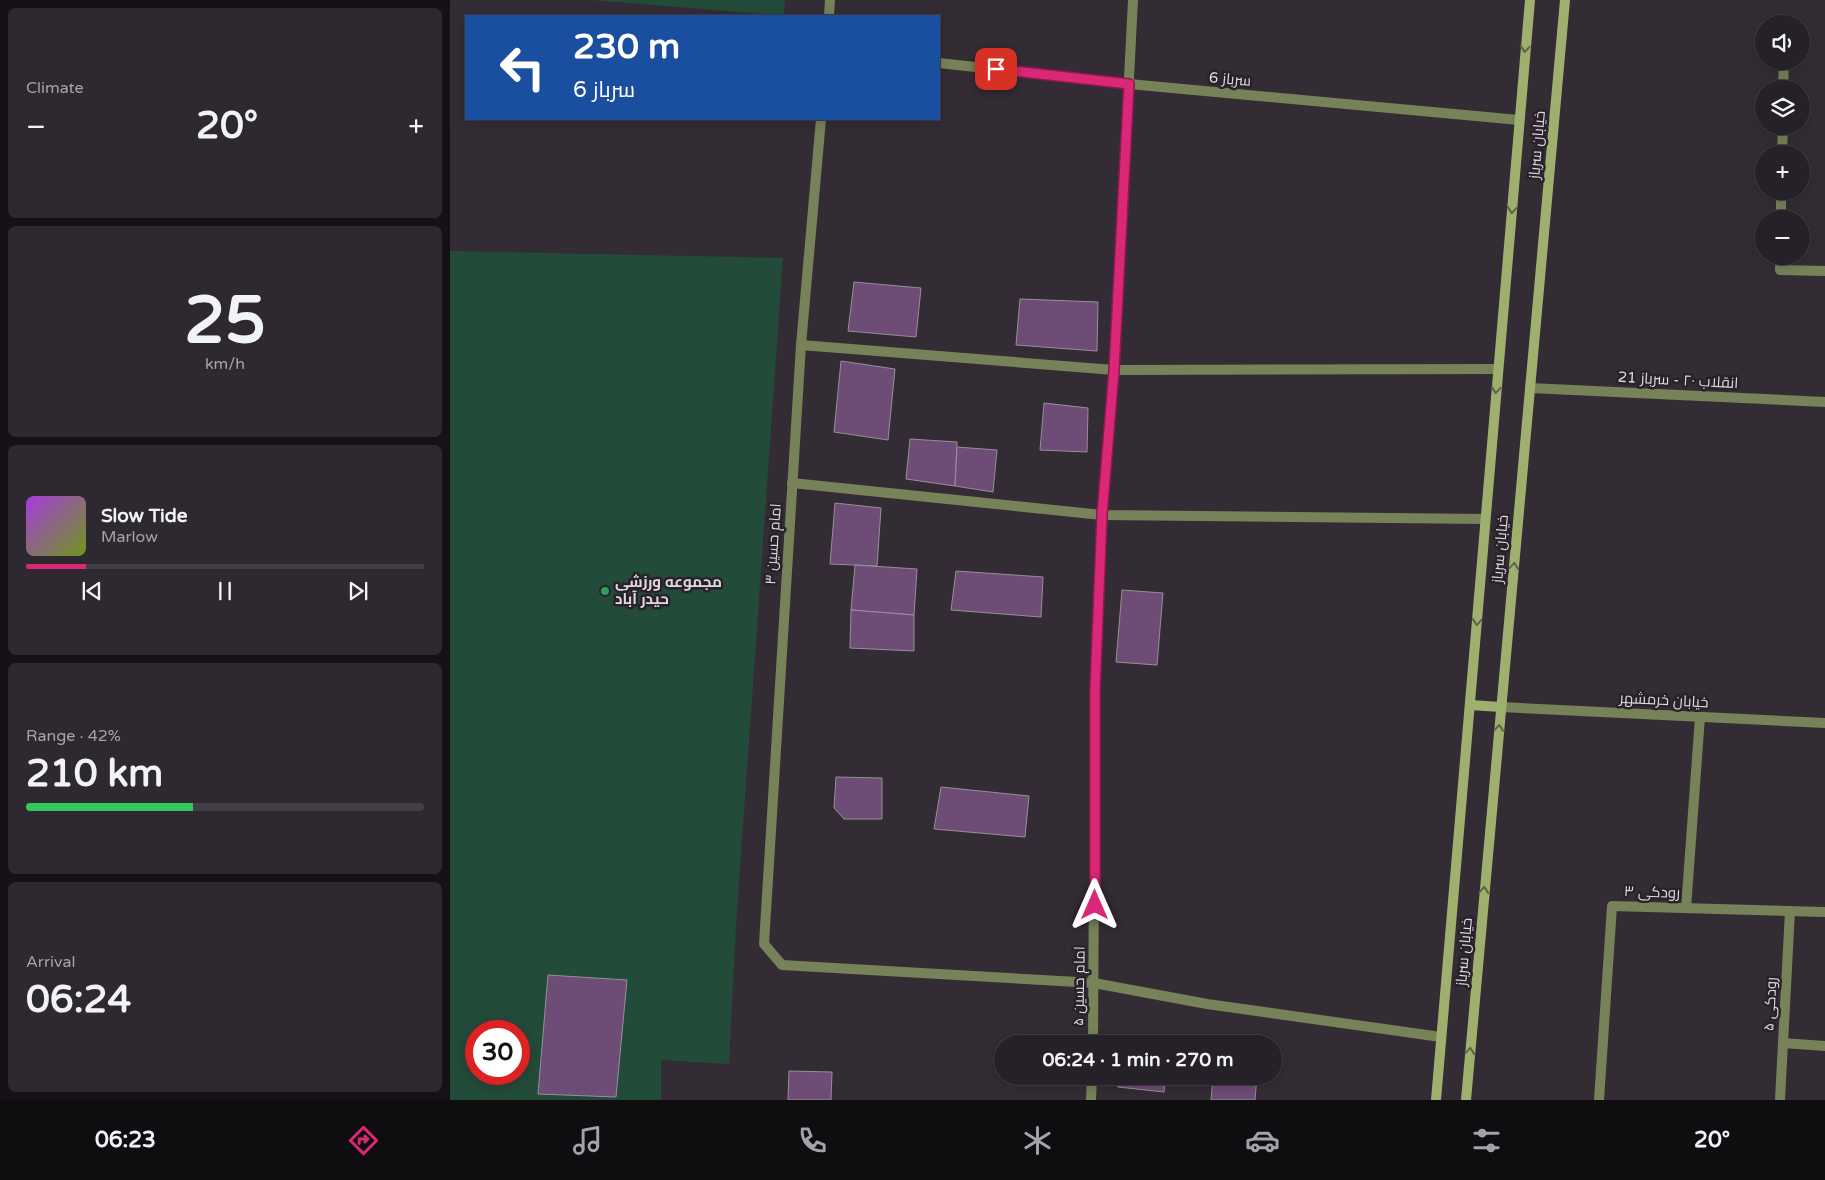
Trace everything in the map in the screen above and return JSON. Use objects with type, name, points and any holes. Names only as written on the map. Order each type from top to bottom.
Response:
[{"type":"main road","name":"خیابان سرباز","points":[[1436,1100],[1530,0]]},
{"type":"main road","name":"خیابان سرباز","points":[[1466,1100],[1565,0]]},
{"type":"main road","points":[[1470,705],[1501,707]]},
{"type":"street","points":[[829,15],[830,0]]},
{"type":"street","name":"امام حسین ۵","points":[[1093,1035],[1095,690],[1102,515],[1114,370],[1133,0]]},
{"type":"street","name":"سرباز 6","points":[[940,63],[1129,84],[1519,120]]},
{"type":"street","name":"امام حسین ۳","points":[[821,120],[801,345],[764,919],[764,944],[782,965],[1094,983]]},
{"type":"street","points":[[1780,265],[1780,270],[1825,271]]},
{"type":"street","points":[[801,345],[1114,370],[1498,369]]},
{"type":"street","name":"انقلاب ۲۰ - سرباز 21","points":[[1530,388],[1825,402]]},
{"type":"street","points":[[792,483],[1102,515],[1485,519]]},
{"type":"street","name":"خیابان خرمشهر","points":[[1501,707],[1825,723]]},
{"type":"street","points":[[1686,908],[1700,717]]},
{"type":"street","name":"رودکی ۳","points":[[1599,1100],[1612,906],[1825,912]]},
{"type":"street","name":"رودکی ۵","points":[[1780,1100],[1790,911]]},
{"type":"street","points":[[1094,983],[1207,1004],[1441,1037]]},
{"type":"street","points":[[1783,1043],[1825,1046]]},
{"type":"street","points":[[1092,1085],[1092,1100]]},
{"type":"green space","points":[[594,0],[785,0],[784,15]]},
{"type":"green space","name":"مجموعه ورزشی حیدر آباد","points":[[450,251],[783,258],[736,925],[729,1064],[661,1060],[661,1100],[450,1100]]},
{"type":"building","points":[[854,282],[921,288],[916,337],[848,331]]},
{"type":"building","points":[[1020,299],[1098,302],[1097,351],[1016,345]]},
{"type":"building","points":[[841,361],[895,369],[888,440],[834,432]]},
{"type":"building","points":[[1044,403],[1088,408],[1087,452],[1040,450]]},
{"type":"building","points":[[910,439],[957,442],[955,486],[906,479]]},
{"type":"building","points":[[957,447],[997,450],[993,492],[955,486]]},
{"type":"building","points":[[835,503],[881,508],[877,566],[830,564]]},
{"type":"building","points":[[855,565],[917,569],[914,615],[851,610]]},
{"type":"building","points":[[956,571],[1043,577],[1041,617],[951,610]]},
{"type":"building","points":[[1122,590],[1163,593],[1157,665],[1116,662]]},
{"type":"building","points":[[851,610],[914,615],[914,651],[850,648]]},
{"type":"building","points":[[836,777],[882,778],[882,819],[844,819],[834,808]]},
{"type":"building","points":[[941,787],[1029,796],[1025,837],[934,829]]},
{"type":"building","points":[[548,975],[627,980],[616,1097],[538,1094]]},
{"type":"building","points":[[789,1071],[832,1072],[831,1100],[788,1100]]},
{"type":"building","points":[[1118,1085],[1165,1085],[1164,1092],[1118,1087]]},
{"type":"building","points":[[1212,1085],[1256,1085],[1255,1100],[1211,1100]]},
{"type":"place","name":"مجموعه ورزشی حیدر آباد","points":[[605,591]]},
{"type":"route","points":[[996,69],[1129,84],[1114,370],[1102,515],[1095,690],[1095,905]]}]
